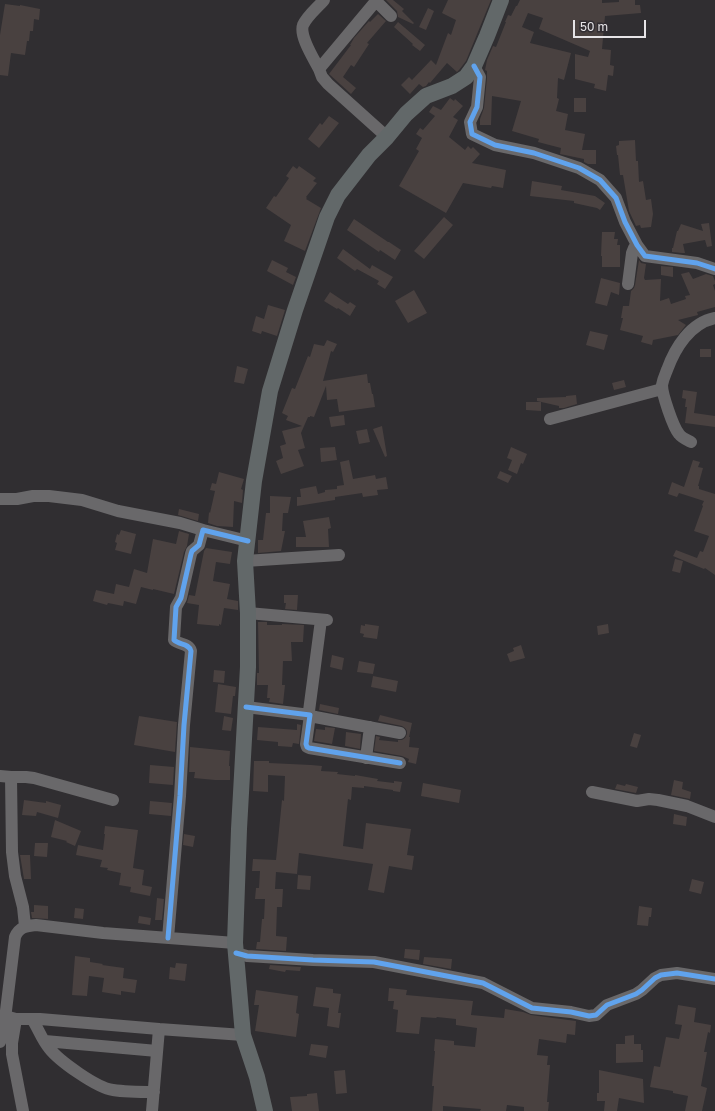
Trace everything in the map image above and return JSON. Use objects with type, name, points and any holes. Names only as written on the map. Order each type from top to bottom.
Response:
[{"type":"main road","points":[[265,1111],[257,1078],[243,1035],[235,948],[238,829],[248,667],[246,561],[254,481],[270,391],[295,310],[327,217],[338,196],[369,155],[387,137],[406,114],[426,96],[452,86],[466,77],[474,66],[501,0]]},
{"type":"street","points":[[324,0],[306,21],[302,30],[310,53],[328,84],[387,137]]},
{"type":"street","points":[[319,69],[376,0],[391,16]]},
{"type":"street","points":[[474,66],[480,77],[477,107],[470,122],[472,134],[495,145],[534,153],[579,168],[600,180],[616,198],[625,222],[637,245],[645,256],[697,263],[715,269]]},
{"type":"street","points":[[628,284],[632,253],[637,245]]},
{"type":"street","points":[[691,442],[681,436],[676,430],[662,389],[663,378],[670,361],[682,341],[696,326],[715,318]]},
{"type":"street","points":[[550,419],[662,389]]},
{"type":"street","points":[[0,499],[48,496],[82,500],[118,511],[180,523],[248,541]]},
{"type":"street","points":[[168,938],[191,651],[187,646],[174,640],[176,607],[181,598],[192,551],[199,545],[203,530]]},
{"type":"street","points":[[246,561],[339,555]]},
{"type":"street","points":[[248,613],[324,620],[309,711],[310,715],[306,744],[307,747],[400,763]]},
{"type":"street","points":[[246,707],[310,715],[400,733]]},
{"type":"street","points":[[366,758],[370,727]]},
{"type":"street","points":[[25,926],[23,907],[15,876],[6,777],[34,778],[113,800]]},
{"type":"street","points":[[592,792],[637,801],[655,799],[688,806],[715,817]]},
{"type":"street","points":[[23,1111],[12,1054],[11,1017],[15,937],[17,931],[25,926],[36,925],[103,933],[168,938],[235,948],[247,956],[306,960],[374,962],[483,983],[532,1008],[571,1012],[589,1016],[596,1015],[607,1005],[636,994],[655,978],[661,975],[677,973],[715,979]]},
{"type":"street","points":[[11,1017],[243,1035]]},
{"type":"street","points":[[0,1042],[11,1017]]},
{"type":"street","points":[[32,1019],[48,1047],[56,1057],[86,1078],[112,1090],[154,1092]]},
{"type":"street","points":[[152,1111],[159,1029]]},
{"type":"street","points":[[45,1041],[157,1051]]},
{"type":"building","points":[[386,0],[393,0],[404,9],[402,11],[414,23],[413,24],[398,17],[397,11]]},
{"type":"building","points":[[448,0],[491,0],[466,61],[459,70],[457,72],[447,63],[430,83],[429,82],[423,87],[419,84],[410,94],[401,85],[409,77],[412,80],[431,60],[436,65],[448,33],[451,35],[456,20],[442,13]]},
{"type":"building","points":[[520,0],[602,0],[602,3],[619,2],[619,0],[635,0],[635,5],[640,5],[641,13],[605,16],[602,49],[611,50],[610,65],[614,66],[613,76],[608,75],[606,91],[594,88],[595,84],[575,79],[575,54],[588,57],[590,51],[539,29],[543,18],[528,13],[522,27],[534,32],[530,43],[571,53],[564,80],[558,78],[557,98],[559,99],[556,111],[568,114],[565,130],[585,134],[582,150],[596,150],[596,164],[588,164],[584,162],[584,159],[560,154],[561,148],[538,142],[539,139],[512,131],[521,101],[492,96],[491,125],[480,125],[480,119],[484,108],[487,78],[487,71],[485,70],[487,60],[493,46],[496,47],[508,15],[511,16]]},
{"type":"building","points":[[5,4],[40,9],[39,20],[34,19],[33,31],[30,31],[25,55],[11,53],[8,76],[0,75],[0,35]]},
{"type":"building","points":[[428,8],[434,11],[426,30],[419,27]]},
{"type":"building","points":[[378,14],[386,21],[367,43],[369,44],[354,67],[351,65],[343,77],[356,88],[351,94],[329,74],[351,45],[354,38],[369,21],[370,22]]},
{"type":"building","points":[[398,22],[425,45],[420,51],[394,27]]},
{"type":"building","points":[[450,98],[454,101],[455,99],[463,106],[453,117],[458,120],[449,137],[465,150],[468,146],[471,149],[473,147],[480,154],[472,163],[506,170],[503,188],[492,186],[491,188],[463,183],[446,213],[399,186],[419,151],[416,149],[422,138],[416,134],[420,128],[423,130],[435,116],[429,112],[433,106],[441,110]]},
{"type":"building","points":[[574,98],[586,98],[586,112],[574,112]]},
{"type":"building","points":[[329,116],[339,123],[319,148],[308,139],[320,123],[322,125]]},
{"type":"building","points":[[635,140],[639,182],[643,181],[646,200],[651,199],[653,214],[651,227],[641,228],[640,225],[636,226],[629,211],[623,175],[620,175],[616,146],[619,145],[619,141]]},
{"type":"building","points":[[293,166],[297,169],[299,166],[316,178],[313,181],[317,183],[306,199],[321,208],[305,251],[284,241],[291,225],[266,208],[274,196],[276,197],[289,178],[286,176]]},
{"type":"building","points":[[532,181],[562,186],[561,190],[595,196],[605,203],[600,210],[574,203],[574,201],[530,196]]},
{"type":"building","points":[[444,217],[453,225],[424,259],[414,251]]},
{"type":"building","points":[[354,219],[401,250],[395,260],[380,250],[379,252],[347,230]]},
{"type":"building","points":[[709,223],[712,246],[707,247],[705,240],[683,244],[685,253],[672,252],[677,231],[681,224],[703,231],[701,224]]},
{"type":"building","points":[[602,232],[615,232],[614,239],[618,239],[617,245],[620,245],[620,267],[602,267]]},
{"type":"building","points":[[343,249],[370,269],[372,265],[393,277],[385,289],[377,284],[379,281],[357,269],[355,271],[337,258]]},
{"type":"building","points":[[272,260],[288,268],[286,272],[296,277],[293,285],[267,271]]},
{"type":"building","points":[[639,260],[641,263],[646,264],[645,280],[661,279],[660,301],[669,298],[671,304],[686,299],[685,296],[690,295],[681,274],[689,272],[693,279],[706,274],[713,276],[715,281],[715,284],[713,285],[715,291],[715,307],[697,312],[698,315],[678,320],[686,325],[678,335],[653,340],[652,345],[641,342],[643,336],[620,330],[623,318],[621,318],[623,306],[629,306],[631,291],[635,285]]},
{"type":"building","points":[[661,266],[673,267],[673,277],[661,275]]},
{"type":"building","points":[[601,278],[620,283],[619,295],[611,292],[607,306],[595,303]]},
{"type":"building","points":[[414,290],[427,313],[408,323],[395,301]]},
{"type":"building","points":[[330,292],[348,304],[350,302],[356,306],[350,316],[324,301]]},
{"type":"building","points":[[268,305],[285,310],[277,336],[262,331],[261,334],[252,331],[256,316],[264,319]]},
{"type":"building","points":[[590,331],[608,335],[604,350],[586,345]]},
{"type":"building","points":[[327,340],[337,344],[333,352],[331,351],[323,381],[367,374],[375,407],[339,412],[337,399],[327,400],[326,386],[314,417],[308,417],[301,433],[305,448],[298,450],[304,466],[281,474],[276,461],[283,458],[280,446],[286,444],[282,431],[302,426],[286,420],[288,416],[282,413],[292,388],[295,389],[308,356],[310,357],[314,344],[324,346]]},
{"type":"building","points":[[700,349],[711,349],[711,357],[700,357]]},
{"type":"building","points":[[237,366],[248,369],[244,384],[234,382]]},
{"type":"building","points":[[624,380],[626,387],[614,390],[612,383]]},
{"type":"building","points":[[683,390],[697,392],[694,413],[715,416],[715,427],[685,423],[687,407],[685,407],[686,399],[682,398]]},
{"type":"building","points":[[576,395],[577,404],[564,408],[559,408],[559,406],[537,401],[537,398],[566,397]]},
{"type":"building","points":[[526,402],[541,402],[541,411],[526,410]]},
{"type":"building","points":[[344,415],[345,425],[331,427],[329,417]]},
{"type":"building","points":[[382,426],[387,456],[385,457],[373,429]]},
{"type":"building","points":[[367,429],[370,442],[359,444],[356,431]]},
{"type":"building","points":[[335,447],[337,460],[321,462],[320,448]]},
{"type":"building","points":[[511,447],[527,454],[523,464],[521,463],[517,474],[508,470],[512,460],[507,458]]},
{"type":"building","points":[[349,460],[353,479],[375,475],[376,479],[386,477],[388,489],[377,490],[378,495],[363,497],[362,493],[335,497],[335,500],[297,506],[297,497],[301,497],[300,489],[316,486],[318,494],[325,492],[325,490],[337,489],[337,486],[344,485],[340,462]]},
{"type":"building","points":[[693,460],[700,462],[698,467],[703,468],[698,486],[699,489],[715,494],[715,575],[705,568],[704,569],[673,556],[676,550],[697,558],[700,551],[703,552],[709,536],[694,531],[704,501],[679,493],[677,497],[668,494],[672,482],[684,487]]},
{"type":"building","points":[[500,471],[512,476],[508,483],[497,478]]},
{"type":"building","points":[[219,472],[244,479],[241,489],[243,490],[242,503],[234,501],[233,527],[217,526],[208,523],[209,512],[210,513],[215,491],[210,490],[212,483],[216,484]]},
{"type":"building","points":[[270,496],[291,497],[288,513],[283,513],[282,531],[285,531],[281,551],[258,553],[258,540],[263,540],[266,513],[270,513]]},
{"type":"building","points":[[179,509],[199,514],[198,521],[178,515]]},
{"type":"building","points":[[329,517],[331,528],[328,529],[329,547],[296,547],[296,537],[306,537],[303,521]]},
{"type":"building","points":[[121,530],[136,534],[131,554],[115,550],[117,534],[119,535]]},
{"type":"building","points":[[179,531],[189,534],[174,594],[141,587],[136,604],[124,601],[123,606],[108,603],[107,605],[93,601],[96,590],[114,594],[116,584],[129,587],[134,569],[147,573],[153,539],[176,544]]},
{"type":"building","points":[[206,548],[232,552],[230,564],[216,562],[213,581],[230,584],[227,599],[238,601],[238,610],[224,608],[221,625],[219,624],[219,626],[197,624],[199,605],[187,603],[189,595],[195,596],[204,551]]},
{"type":"building","points":[[675,559],[683,561],[680,573],[672,571]]},
{"type":"building","points":[[284,595],[298,595],[297,610],[285,609],[286,603],[284,603]]},
{"type":"building","points":[[258,622],[267,622],[267,625],[304,625],[303,642],[291,642],[292,661],[283,661],[282,685],[285,685],[283,704],[269,702],[270,698],[267,698],[268,685],[257,685],[257,673],[259,673]]},
{"type":"building","points":[[365,624],[379,626],[377,639],[363,637],[364,634],[360,633],[361,625],[365,626]]},
{"type":"building","points":[[608,624],[609,633],[598,635],[597,626]]},
{"type":"building","points":[[521,645],[525,658],[510,662],[507,654],[514,651],[513,648]]},
{"type":"building","points":[[332,655],[344,658],[342,670],[330,667]]},
{"type":"building","points":[[359,661],[375,664],[373,674],[357,672]]},
{"type":"building","points":[[214,670],[225,671],[224,683],[213,682]]},
{"type":"building","points":[[373,676],[398,681],[396,692],[371,687]]},
{"type":"building","points":[[218,684],[236,687],[235,696],[233,696],[231,714],[215,712]]},
{"type":"building","points":[[320,704],[339,708],[338,714],[319,710]]},
{"type":"building","points":[[380,715],[412,723],[409,737],[409,747],[419,748],[416,764],[408,762],[409,759],[402,756],[374,751],[376,736],[380,737],[379,740],[398,742],[398,740],[405,738],[407,734],[407,731],[402,726],[378,721]]},
{"type":"building","points":[[139,716],[177,722],[175,752],[134,745]]},
{"type":"building","points":[[224,716],[233,718],[231,731],[222,730]]},
{"type":"building","points":[[297,724],[301,725],[299,744],[293,743],[292,747],[278,746],[278,742],[257,740],[258,727],[297,730]]},
{"type":"building","points":[[325,727],[335,728],[332,744],[314,741],[316,729],[325,730]]},
{"type":"building","points":[[346,732],[361,734],[360,749],[345,746]]},
{"type":"building","points":[[634,733],[641,735],[637,748],[630,746]]},
{"type":"building","points":[[190,747],[230,751],[230,780],[194,778],[195,772],[189,772]]},
{"type":"building","points":[[254,761],[322,766],[321,771],[338,772],[337,774],[378,779],[377,781],[394,783],[394,781],[402,782],[400,792],[364,786],[364,788],[352,787],[351,800],[348,799],[343,846],[363,849],[366,823],[411,829],[407,855],[414,856],[412,870],[389,866],[384,893],[368,890],[373,864],[299,853],[297,874],[276,872],[275,889],[283,889],[282,907],[277,907],[276,936],[287,937],[286,951],[256,949],[257,942],[260,942],[262,919],[264,919],[265,899],[255,899],[256,888],[259,888],[260,871],[252,871],[253,859],[276,860],[282,800],[284,801],[285,776],[268,775],[268,792],[253,791]]},
{"type":"building","points":[[150,765],[174,767],[173,785],[149,783]]},
{"type":"building","points":[[674,780],[683,782],[682,789],[691,792],[690,799],[671,795]]},
{"type":"building","points":[[423,783],[461,790],[459,803],[421,796]]},
{"type":"building","points":[[617,784],[625,786],[626,784],[638,787],[636,793],[615,789]]},
{"type":"building","points":[[24,800],[46,803],[46,801],[61,805],[58,818],[37,812],[36,816],[22,815]]},
{"type":"building","points":[[150,801],[172,803],[171,816],[149,814]]},
{"type":"building","points":[[674,814],[687,817],[686,826],[673,824]]},
{"type":"building","points":[[55,820],[81,831],[75,846],[66,842],[67,841],[51,837]]},
{"type":"building","points":[[105,826],[138,830],[133,868],[144,870],[142,885],[152,887],[150,896],[130,892],[131,887],[119,885],[121,873],[107,870],[108,868],[100,867],[102,860],[76,855],[78,845],[103,850]]},
{"type":"building","points":[[184,834],[195,836],[193,847],[183,845]]},
{"type":"building","points":[[35,843],[48,843],[47,857],[34,856]]},
{"type":"building","points":[[20,855],[30,855],[31,879],[24,879]]},
{"type":"building","points":[[298,875],[311,876],[310,890],[297,889]]},
{"type":"building","points":[[692,879],[704,882],[701,894],[689,891]]},
{"type":"building","points":[[157,898],[164,899],[162,920],[155,920]]},
{"type":"building","points":[[34,905],[48,906],[48,919],[32,918],[31,912],[34,912]]},
{"type":"building","points":[[639,906],[652,908],[648,926],[637,925]]},
{"type":"building","points":[[75,908],[84,909],[83,919],[74,918]]},
{"type":"building","points":[[139,916],[151,918],[150,925],[138,923]]},
{"type":"building","points":[[405,949],[420,950],[419,960],[404,958]]},
{"type":"building","points":[[75,956],[90,958],[90,962],[103,964],[102,965],[124,968],[123,978],[137,980],[135,993],[121,991],[121,995],[102,992],[104,978],[89,976],[87,996],[72,995]]},
{"type":"building","points":[[424,957],[452,959],[451,969],[423,964]]},
{"type":"building","points":[[176,963],[187,964],[185,981],[169,979],[170,967],[175,968]]},
{"type":"building","points":[[270,965],[301,967],[300,971],[286,970],[285,972],[269,969]]},
{"type":"building","points":[[316,987],[333,989],[333,993],[341,994],[338,1013],[341,1013],[339,1028],[327,1026],[329,1008],[313,1006]]},
{"type":"building","points":[[389,988],[407,990],[406,995],[473,1001],[471,1015],[504,1018],[505,1009],[531,1015],[576,1021],[575,1035],[567,1034],[566,1043],[539,1039],[537,1055],[548,1056],[547,1065],[550,1065],[547,1102],[549,1102],[548,1111],[524,1111],[524,1107],[507,1105],[506,1111],[480,1111],[481,1109],[443,1106],[443,1111],[432,1111],[435,1039],[454,1041],[454,1045],[475,1047],[477,1028],[456,1025],[456,1019],[421,1017],[419,1034],[396,1032],[398,1010],[393,1009],[394,1001],[388,1001]]},
{"type":"building","points":[[256,990],[298,996],[296,1013],[299,1014],[296,1037],[255,1031],[259,1005],[254,1005]]},
{"type":"building","points":[[678,1005],[696,1008],[694,1022],[711,1025],[704,1052],[707,1052],[701,1086],[707,1088],[702,1111],[685,1111],[688,1096],[673,1093],[673,1091],[650,1087],[654,1066],[660,1067],[666,1037],[679,1039],[682,1025],[675,1024]]},
{"type":"building","points":[[634,1035],[634,1044],[641,1044],[641,1050],[643,1050],[643,1062],[616,1063],[616,1044],[625,1044],[625,1036]]},
{"type":"building","points":[[311,1044],[328,1046],[326,1058],[309,1055]]},
{"type":"building","points":[[345,1070],[347,1093],[336,1094],[334,1071]]},
{"type":"building","points":[[599,1070],[643,1079],[644,1103],[619,1098],[617,1111],[604,1111],[605,1101],[597,1101],[597,1093],[599,1093]]},
{"type":"building","points":[[317,1093],[319,1111],[292,1111],[290,1097],[307,1096],[307,1094]]},
{"type":"cycle path","points":[[474,66],[480,77],[477,107],[470,122],[472,134],[495,145],[534,153],[579,168],[600,180],[616,198],[625,222],[637,245],[645,256],[697,263],[715,269]]},
{"type":"cycle path","points":[[168,938],[191,651],[186,645],[178,643],[174,640],[176,607],[181,598],[192,551],[199,545],[203,530],[248,541]]},
{"type":"cycle path","points":[[246,707],[310,715],[306,744],[309,748],[400,763]]},
{"type":"cycle path","points":[[236,953],[247,956],[374,962],[483,983],[532,1008],[571,1012],[589,1016],[596,1015],[607,1005],[636,994],[655,978],[661,975],[677,973],[715,979]]}]
